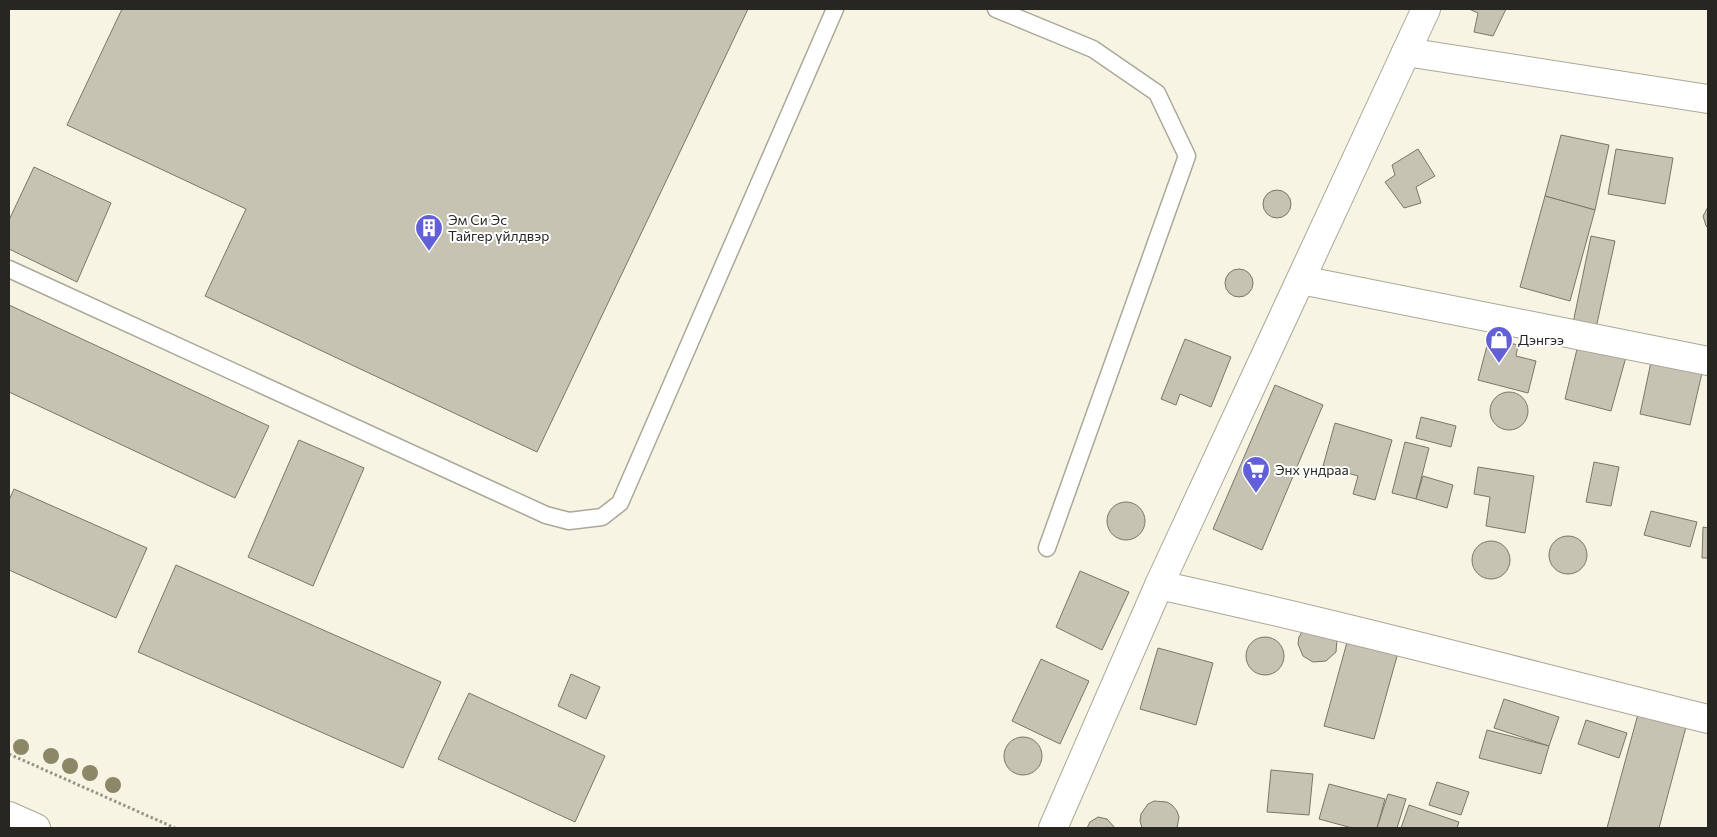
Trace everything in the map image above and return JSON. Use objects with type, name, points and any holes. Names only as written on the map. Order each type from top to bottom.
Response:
[{"type":"main road","points":[[1052,828],[1159,584],[1426,9]]},
{"type":"main road","points":[[1406,52],[1708,99]]},
{"type":"main road","points":[[1301,280],[1708,361]]},
{"type":"main road","points":[[1159,584],[1277,610],[1708,719]]},
{"type":"main road","points":[[9,816],[36,828]]},
{"type":"lane","points":[[9,269],[546,515],[569,521],[602,517],[620,503],[835,9]]},
{"type":"lane","points":[[996,9],[1093,49],[1157,94],[1187,156],[1047,548]]},
{"type":"path","points":[[9,754],[175,828]]},
{"type":"building","name":"Эм Си Эс Тайгер үйлдвэр","points":[[122,9],[748,9],[537,452],[205,296],[246,209],[67,125]]},
{"type":"building","points":[[1469,9],[1506,9],[1493,36],[1474,32],[1478,13]]},
{"type":"building","points":[[1561,135],[1609,145],[1595,210],[1545,196]]},
{"type":"building","points":[[1418,149],[1435,176],[1416,187],[1421,203],[1404,208],[1385,182],[1395,175],[1392,165]]},
{"type":"building","points":[[1616,149],[1673,158],[1665,204],[1608,194]]},
{"type":"building","points":[[34,167],[111,203],[77,282],[9,249],[9,220]]},
{"type":"building","points":[[1277,190],[1287,194],[1291,204],[1287,214],[1277,218],[1267,214],[1263,204],[1267,194]]},
{"type":"building","points":[[1545,196],[1595,210],[1570,301],[1520,287]]},
{"type":"building","points":[[1708,207],[1708,228],[1703,216]]},
{"type":"building","points":[[1591,236],[1615,241],[1596,328],[1573,323]]},
{"type":"building","points":[[1239,269],[1249,273],[1253,283],[1249,293],[1239,297],[1229,293],[1225,283],[1229,273]]},
{"type":"building","points":[[9,305],[269,426],[235,498],[9,392]]},
{"type":"building","points":[[1489,338],[1518,345],[1516,356],[1536,361],[1528,393],[1478,380]]},
{"type":"building","points":[[1185,339],[1231,357],[1211,407],[1180,394],[1176,405],[1161,399]]},
{"type":"building","points":[[1578,345],[1626,357],[1611,411],[1565,399]]},
{"type":"building","points":[[1651,362],[1702,373],[1690,425],[1640,414]]},
{"type":"building","points":[[1275,385],[1323,405],[1262,550],[1213,529]]},
{"type":"building","points":[[1509,392],[1523,397],[1528,411],[1523,425],[1509,430],[1495,425],[1490,411],[1495,397]]},
{"type":"building","points":[[1421,417],[1456,426],[1451,447],[1416,438]]},
{"type":"building","points":[[1335,423],[1392,440],[1375,500],[1353,494],[1358,476],[1323,466]]},
{"type":"building","points":[[299,440],[364,468],[313,586],[248,557]]},
{"type":"building","points":[[1405,442],[1429,448],[1416,499],[1392,493]]},
{"type":"building","points":[[1594,462],[1619,467],[1611,506],[1586,502]]},
{"type":"building","points":[[1478,467],[1534,476],[1525,533],[1486,526],[1490,497],[1474,494]]},
{"type":"building","points":[[1423,476],[1453,485],[1447,508],[1416,499]]},
{"type":"building","points":[[14,489],[147,548],[116,618],[9,570],[9,500]]},
{"type":"building","points":[[1126,502],[1139,508],[1145,521],[1139,534],[1126,540],[1113,534],[1107,521],[1113,508]]},
{"type":"building","points":[[1651,511],[1697,522],[1690,547],[1644,535]]},
{"type":"building","points":[[1703,527],[1708,528],[1708,558],[1702,558]]},
{"type":"building","points":[[1568,536],[1582,541],[1587,555],[1582,569],[1568,574],[1554,569],[1549,555],[1554,541]]},
{"type":"building","points":[[1491,541],[1505,546],[1510,560],[1505,574],[1491,579],[1477,574],[1472,560],[1477,546]]},
{"type":"building","points":[[176,565],[441,682],[403,768],[138,652]]},
{"type":"building","points":[[1080,571],[1129,592],[1102,650],[1056,627]]},
{"type":"building","points":[[1302,632],[1337,640],[1336,652],[1326,661],[1313,662],[1303,656],[1298,644]]},
{"type":"building","points":[[1349,635],[1399,649],[1374,739],[1324,726]]},
{"type":"building","points":[[1265,637],[1279,642],[1284,656],[1279,670],[1265,675],[1251,670],[1246,656],[1251,642]]},
{"type":"building","points":[[1158,648],[1213,663],[1196,725],[1140,709]]},
{"type":"building","points":[[1041,659],[1089,681],[1060,744],[1012,721]]},
{"type":"building","points":[[571,674],[600,687],[586,719],[558,706]]},
{"type":"building","points":[[469,693],[605,756],[575,822],[438,759]]},
{"type":"building","points":[[1504,699],[1559,717],[1549,746],[1494,728]]},
{"type":"building","points":[[1638,714],[1686,727],[1659,828],[1607,828]]},
{"type":"building","points":[[1586,720],[1627,733],[1619,758],[1578,744]]},
{"type":"building","points":[[1487,730],[1549,746],[1541,774],[1479,758]]},
{"type":"building","points":[[1023,737],[1036,743],[1042,756],[1036,769],[1023,775],[1010,769],[1004,756],[1010,743]]},
{"type":"building","points":[[1271,770],[1313,774],[1309,815],[1267,812]]},
{"type":"building","points":[[1437,782],[1469,792],[1461,815],[1429,805]]},
{"type":"building","points":[[1329,784],[1385,799],[1377,828],[1352,828],[1319,819]]},
{"type":"building","points":[[1388,794],[1406,799],[1397,828],[1377,828]]},
{"type":"building","points":[[1154,801],[1167,802],[1172,805],[1179,817],[1177,828],[1142,828],[1141,814],[1148,804]]},
{"type":"building","points":[[1409,805],[1459,822],[1457,828],[1401,828]]},
{"type":"building","points":[[1098,817],[1107,819],[1115,828],[1087,828],[1090,822]]},
{"type":"place","name":"Эм Си Эс Тайгер үйлдвэр","points":[[429,252]]},
{"type":"place","name":"Дэнгээ","points":[[1499,364]]},
{"type":"place","name":"Энх ундраа","points":[[1256,494]]}]
